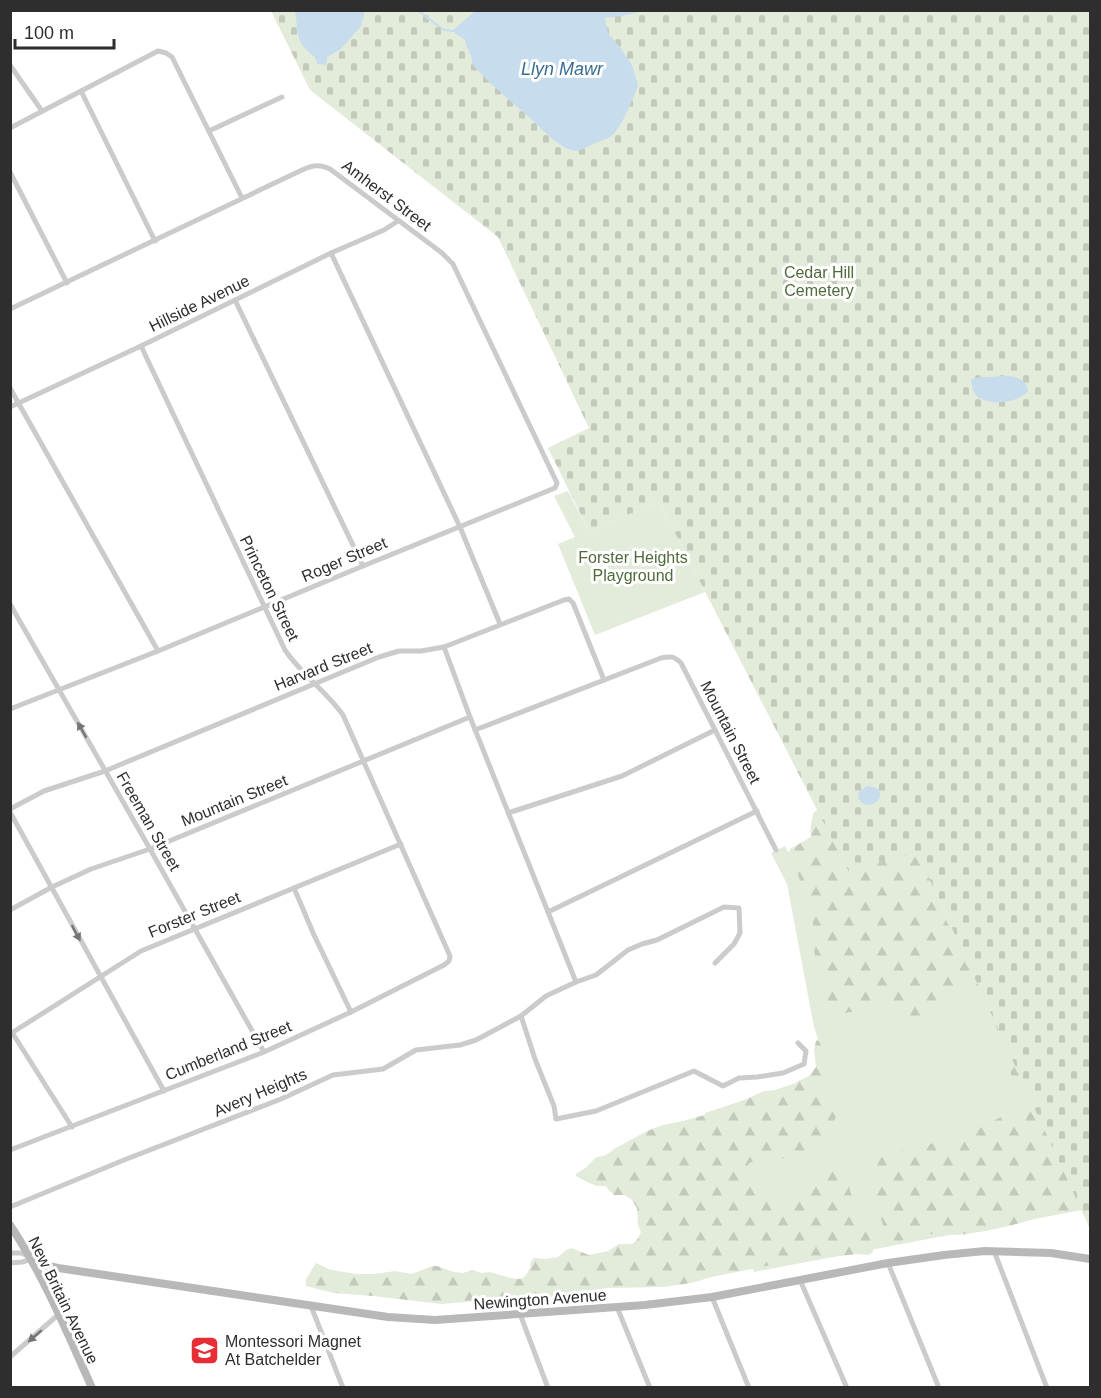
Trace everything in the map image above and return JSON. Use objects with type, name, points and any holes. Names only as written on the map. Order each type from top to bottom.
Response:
[{"type":"main road","name":"New Britain Avenue","points":[[10,1225],[32,1259],[92,1388]]},
{"type":"main road","name":"Newington Avenue","points":[[32,1259],[58,1268],[416,1320],[617,1307],[712,1297],[888,1263],[944,1255],[994,1251],[1051,1253],[1090,1259]]},
{"type":"street","points":[[10,128],[158,51],[166,53],[172,57],[242,198]]},
{"type":"street","points":[[10,65],[42,111]]},
{"type":"street","points":[[81,91],[154,241]]},
{"type":"street","points":[[209,131],[282,97]]},
{"type":"street","name":"Amherst Street","points":[[10,309],[310,166],[321,165],[330,169],[442,253],[453,264],[557,483],[555,488]]},
{"type":"street","points":[[10,172],[67,283]]},
{"type":"street","name":"Hillside Avenue","points":[[10,407],[331,253],[384,230],[398,221]]},
{"type":"street","points":[[331,253],[460,527],[500,624]]},
{"type":"street","points":[[236,300],[363,566]]},
{"type":"street","name":"Princeton Street","points":[[141,346],[285,650],[292,661],[335,703],[343,715],[450,956],[449,961]]},
{"type":"street","points":[[10,388],[158,651]]},
{"type":"street","name":"Roger Street","points":[[10,710],[555,488]]},
{"type":"street","name":"Harvard Street","points":[[10,810],[51,788],[105,771],[379,657],[399,651],[421,651],[444,647],[564,600],[571,600],[604,680]]},
{"type":"street","name":"Freeman Street","points":[[10,604],[264,1052]]},
{"type":"street","points":[[444,647],[576,982]]},
{"type":"street","name":"Mountain Street","points":[[475,730],[661,658],[675,657],[681,663],[776,850]]},
{"type":"street","name":"Mountain Street","points":[[10,910],[92,869],[150,849],[470,717]]},
{"type":"street","points":[[508,813],[622,776],[715,730]]},
{"type":"street","points":[[10,810],[100,978],[164,1091]]},
{"type":"street","points":[[548,912],[757,811]]},
{"type":"street","name":"Forster Street","points":[[12,1034],[141,951],[401,844]]},
{"type":"street","points":[[294,888],[351,1012]]},
{"type":"street","name":"Avery Heights","points":[[10,1207],[281,1099],[333,1075],[383,1070],[416,1050],[460,1045],[476,1040],[521,1016],[546,996],[596,975],[628,950],[657,940],[724,907],[740,908],[740,933],[734,944],[715,963]]},
{"type":"street","name":"Cumberland Street","points":[[10,1150],[264,1052],[351,1012],[449,961]]},
{"type":"street","points":[[521,1016],[554,1106],[556,1119],[596,1112],[694,1071],[723,1086],[739,1078],[783,1073],[804,1064],[806,1051],[798,1043]]},
{"type":"street","points":[[12,1034],[72,1127]]},
{"type":"street","points":[[994,1251],[1047,1388]]},
{"type":"street","points":[[10,1253],[21,1252],[32,1259]]},
{"type":"street","points":[[10,1263],[32,1259]]},
{"type":"street","points":[[888,1263],[939,1388]]},
{"type":"street","points":[[800,1280],[847,1388]]},
{"type":"street","points":[[712,1297],[749,1388]]},
{"type":"street","points":[[311,1306],[343,1388]]},
{"type":"street","points":[[617,1307],[650,1388]]},
{"type":"street","points":[[10,1357],[59,1314]]},
{"type":"street","points":[[520,1314],[548,1388]]},
{"type":"green space","name":"Cedar Hill Cemetery","points":[[271,11],[1090,11],[1090,1229],[917,852],[849,872],[659,502],[589,531],[548,448],[589,428],[498,237],[310,90]]},
{"type":"green space","name":"Forster Heights Playground","points":[[568,491],[589,531],[659,502],[705,592],[595,635],[558,544],[575,537],[554,496]]},
{"type":"green space","points":[[820,809],[839,849],[845,868],[917,850],[933,883],[937,902],[950,928],[956,932],[1090,1207],[1060,1212],[987,1231],[954,1235],[921,1233],[891,1243],[865,1170],[867,1160],[919,1145],[937,1143],[976,1130],[1016,1112],[1028,1101],[1012,1077],[989,1003],[978,996],[974,985],[960,986],[943,999],[937,1013],[919,1024],[912,1023],[900,1008],[885,999],[877,1001],[862,1012],[849,1012],[829,1019],[815,959],[813,923],[797,871],[789,860],[790,849],[811,837],[813,815]]},
{"type":"green space","points":[[828,832],[917,852],[986,1001],[989,1003],[1082,1210],[754,1272],[705,1113],[829,1072],[814,1027],[787,884],[771,853],[785,846],[788,852]]},
{"type":"green space","points":[[818,1040],[830,1069],[824,1085],[836,1113],[836,1119],[827,1141],[822,1148],[808,1150],[798,1156],[753,1161],[746,1169],[746,1176],[756,1190],[779,1202],[801,1190],[812,1175],[838,1165],[846,1166],[851,1194],[871,1236],[873,1252],[869,1255],[857,1254],[771,1265],[663,1287],[606,1288],[553,1297],[441,1304],[333,1293],[306,1286],[306,1279],[316,1263],[331,1270],[357,1274],[395,1271],[412,1274],[437,1266],[454,1272],[463,1273],[472,1270],[518,1279],[526,1275],[534,1258],[558,1257],[571,1248],[589,1255],[608,1251],[619,1244],[632,1244],[641,1232],[638,1225],[637,1208],[631,1199],[624,1195],[614,1195],[605,1186],[587,1182],[576,1174],[595,1158],[606,1155],[647,1131],[722,1110],[764,1091],[788,1088],[809,1076],[816,1067],[814,1050]]},
{"type":"water","points":[[295,11],[365,11],[361,26],[341,49],[327,57],[326,65],[317,64],[316,58],[301,42]]},
{"type":"water","name":"Llyn Mawr","points":[[475,11],[644,11],[605,18],[608,33],[632,65],[638,85],[614,133],[610,137],[574,151],[552,139],[485,78],[472,64],[465,40],[452,31]]},
{"type":"water","points":[[1003,376],[1015,377],[1023,381],[1028,391],[1018,398],[1004,402],[990,402],[975,394],[971,380]]},
{"type":"water","points":[[867,786],[880,792],[874,804],[863,803],[858,798],[859,792]]},
{"type":"waterway","points":[[417,10],[444,30],[452,31]]},
{"type":"place","name":"Montessori Magnet At Batchelder","points":[[204,1350]]}]
